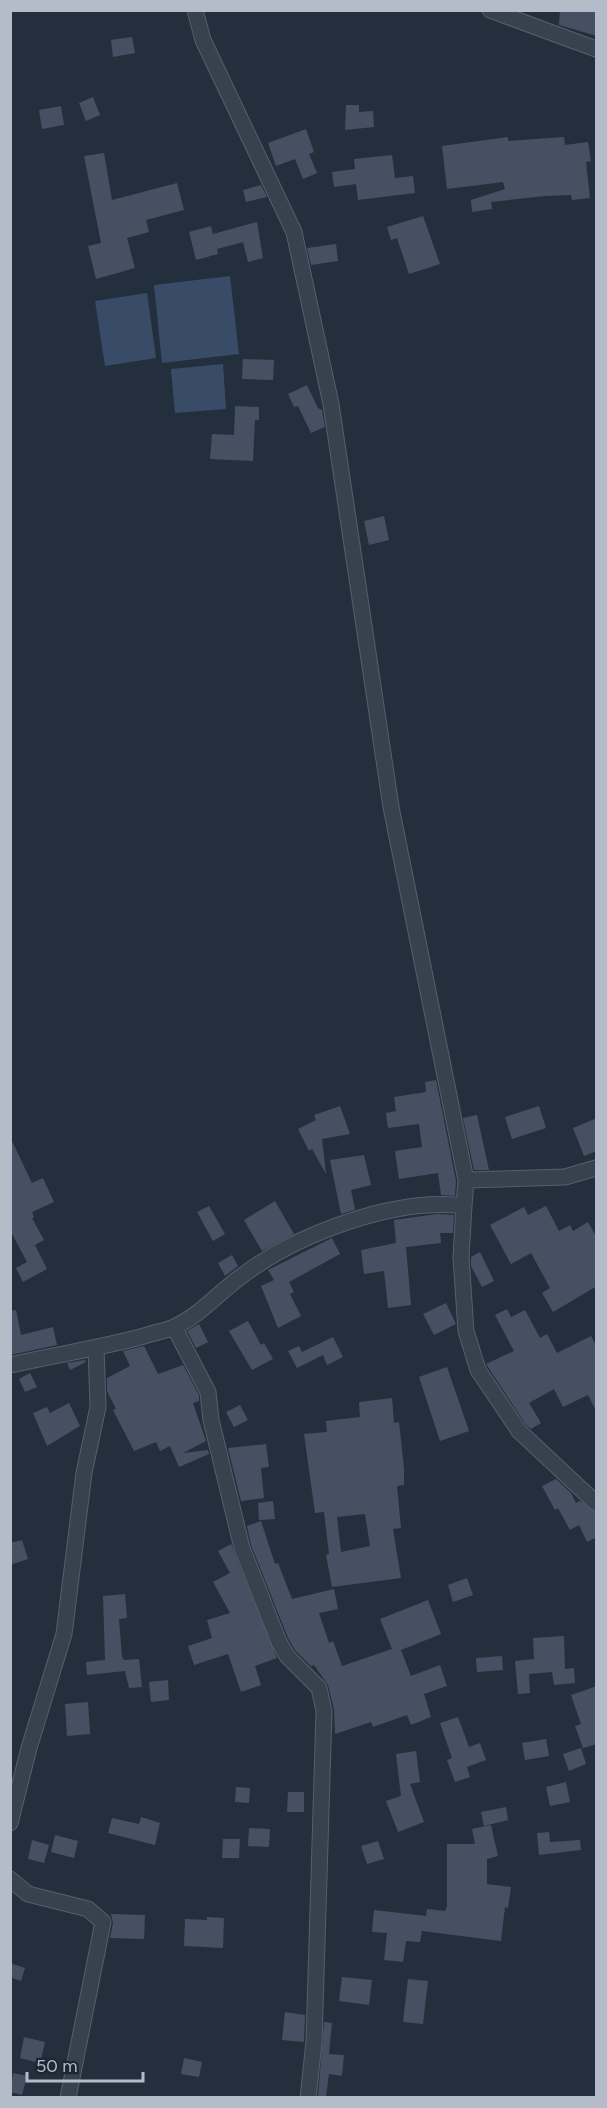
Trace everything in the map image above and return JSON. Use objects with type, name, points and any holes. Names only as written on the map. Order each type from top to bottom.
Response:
[{"type":"street","points":[[195,10],[203,40],[294,232],[331,404],[391,807],[466,1180],[461,1257],[466,1331],[478,1370],[519,1431],[597,1503]]},
{"type":"street","points":[[490,10],[597,49]]},
{"type":"street","points":[[466,1180],[565,1177],[597,1168]]},
{"type":"street","points":[[10,1365],[96,1347],[174,1327],[207,1305],[242,1275],[285,1248],[327,1228],[421,1204],[464,1206]]},
{"type":"street","points":[[174,1327],[208,1392],[211,1420],[242,1548],[279,1642],[287,1656],[319,1688],[324,1712],[314,2042],[308,2097]]},
{"type":"street","points":[[10,1823],[29,1748],[64,1634],[84,1473],[98,1407],[96,1347]]},
{"type":"street","points":[[10,1879],[28,1894],[88,1909],[103,1922],[69,2097]]},
{"type":"water","points":[[230,276],[239,354],[162,363],[154,285]]},
{"type":"water","points":[[147,293],[156,358],[105,366],[95,301]]},
{"type":"water","points":[[223,364],[226,409],[175,413],[171,369]]},
{"type":"building","points":[[560,10],[597,10],[597,36],[559,25]]},
{"type":"building","points":[[132,37],[135,53],[113,57],[111,40]]},
{"type":"building","points":[[93,97],[100,115],[86,121],[79,103]]},
{"type":"building","points":[[346,105],[359,105],[359,112],[373,111],[374,127],[345,130]]},
{"type":"building","points":[[61,106],[64,125],[42,129],[39,110]]},
{"type":"building","points":[[306,129],[314,152],[309,154],[317,173],[303,179],[295,159],[276,166],[268,143]]},
{"type":"building","points":[[508,137],[508,141],[564,137],[565,145],[588,142],[591,161],[586,162],[590,198],[572,200],[571,195],[545,196],[491,202],[492,209],[472,212],[471,200],[505,189],[503,182],[447,189],[442,146]]},
{"type":"building","points":[[104,153],[112,200],[177,183],[184,210],[146,220],[149,232],[127,238],[135,268],[96,279],[88,246],[101,243],[84,156]]},
{"type":"building","points":[[392,155],[395,178],[413,176],[415,193],[358,200],[356,184],[334,187],[332,172],[355,169],[354,159]]},
{"type":"building","points":[[261,185],[267,197],[246,202],[243,190]]},
{"type":"building","points":[[423,216],[440,264],[409,274],[397,238],[391,240],[387,227]]},
{"type":"building","points":[[257,222],[263,258],[248,262],[243,242],[217,249],[218,254],[196,260],[189,232],[211,226],[213,234]]},
{"type":"building","points":[[336,244],[338,261],[311,265],[307,248]]},
{"type":"building","points":[[243,359],[274,360],[273,380],[242,379]]},
{"type":"building","points":[[307,385],[318,408],[322,410],[325,427],[311,433],[298,406],[294,407],[288,394]]},
{"type":"building","points":[[235,406],[259,407],[259,420],[255,420],[253,461],[210,459],[212,434],[234,435]]},
{"type":"building","points":[[384,516],[389,540],[369,545],[364,521]]},
{"type":"building","points":[[436,1080],[456,1181],[455,1196],[441,1195],[438,1173],[399,1179],[395,1151],[422,1147],[419,1124],[388,1128],[386,1113],[396,1111],[394,1097],[426,1092],[425,1082]]},
{"type":"building","points":[[340,1106],[350,1134],[322,1139],[326,1174],[312,1149],[309,1151],[298,1129],[316,1120],[314,1115]]},
{"type":"building","points":[[539,1106],[546,1128],[512,1139],[505,1117]]},
{"type":"building","points":[[477,1115],[489,1170],[474,1170],[463,1118]]},
{"type":"building","points":[[597,1118],[597,1151],[584,1156],[573,1128]]},
{"type":"building","points":[[10,1137],[32,1183],[43,1178],[54,1202],[32,1212],[34,1217],[32,1218],[44,1240],[35,1245],[47,1269],[23,1282],[16,1268],[27,1262],[10,1230]]},
{"type":"building","points":[[364,1155],[371,1185],[351,1190],[355,1210],[341,1214],[330,1160]]},
{"type":"building","points":[[275,1201],[294,1234],[262,1251],[244,1220]]},
{"type":"building","points":[[209,1206],[225,1234],[213,1241],[197,1212]]},
{"type":"building","points":[[546,1206],[559,1231],[570,1225],[573,1231],[588,1222],[597,1238],[597,1286],[553,1312],[542,1293],[550,1288],[531,1253],[511,1264],[490,1225],[524,1207],[528,1215]]},
{"type":"building","points":[[437,1214],[454,1215],[453,1233],[440,1233],[441,1243],[406,1247],[411,1305],[388,1308],[384,1271],[364,1274],[361,1250],[396,1243],[394,1220]]},
{"type":"building","points":[[332,1238],[340,1254],[289,1282],[294,1292],[290,1294],[301,1316],[278,1328],[261,1286],[274,1280],[268,1270]]},
{"type":"building","points":[[480,1252],[494,1281],[482,1287],[471,1266],[471,1257]]},
{"type":"building","points":[[232,1255],[238,1266],[225,1276],[218,1263]]},
{"type":"building","points":[[446,1303],[456,1324],[434,1335],[423,1314]]},
{"type":"building","points":[[507,1309],[511,1317],[525,1310],[540,1338],[547,1334],[557,1353],[591,1336],[597,1347],[597,1413],[588,1395],[563,1407],[554,1389],[529,1403],[541,1423],[531,1429],[526,1425],[486,1364],[514,1351],[495,1315]]},
{"type":"building","points":[[16,1310],[21,1335],[53,1327],[57,1345],[10,1355],[10,1311]]},
{"type":"building","points":[[248,1321],[261,1345],[264,1343],[273,1359],[252,1370],[229,1331]]},
{"type":"building","points":[[199,1324],[208,1342],[196,1348],[187,1331]]},
{"type":"building","points":[[333,1337],[343,1357],[327,1365],[323,1355],[297,1368],[288,1351],[299,1346],[302,1352]]},
{"type":"building","points":[[144,1346],[158,1374],[183,1365],[199,1395],[199,1401],[193,1403],[206,1441],[183,1453],[208,1450],[209,1454],[179,1467],[170,1446],[160,1451],[156,1442],[134,1451],[113,1410],[116,1409],[107,1391],[107,1378],[130,1366],[123,1351]]},
{"type":"building","points":[[85,1360],[86,1362],[70,1370],[67,1363]]},
{"type":"building","points":[[447,1367],[469,1431],[440,1441],[419,1377]]},
{"type":"building","points":[[30,1373],[37,1387],[25,1392],[19,1379]]},
{"type":"building","points":[[392,1398],[394,1423],[399,1422],[404,1485],[397,1486],[401,1528],[393,1529],[401,1578],[332,1587],[326,1555],[329,1554],[324,1512],[315,1513],[304,1434],[327,1432],[326,1421],[360,1417],[359,1402]],"holes":[[[365,1514],[370,1546],[341,1552],[337,1517]]]},
{"type":"building","points":[[69,1403],[80,1426],[47,1446],[33,1413],[47,1407],[50,1413]]},
{"type":"building","points":[[240,1405],[248,1420],[234,1427],[226,1412]]},
{"type":"building","points":[[266,1444],[269,1467],[261,1468],[264,1498],[241,1501],[228,1448]]},
{"type":"building","points":[[556,1479],[571,1493],[576,1503],[580,1501],[597,1512],[597,1537],[587,1542],[579,1525],[570,1530],[558,1508],[555,1510],[542,1486]]},
{"type":"building","points":[[273,1501],[275,1519],[259,1520],[258,1503]]},
{"type":"building","points":[[261,1521],[275,1564],[278,1563],[292,1599],[334,1589],[338,1609],[319,1613],[329,1643],[333,1641],[342,1666],[392,1649],[380,1619],[428,1600],[441,1634],[401,1650],[411,1676],[440,1665],[447,1686],[424,1694],[431,1717],[411,1725],[407,1715],[373,1727],[371,1722],[335,1734],[334,1709],[328,1685],[314,1665],[311,1666],[295,1650],[288,1638],[251,1545],[247,1526]]},
{"type":"building","points":[[22,1540],[28,1559],[10,1565],[10,1543]]},
{"type":"building","points":[[231,1544],[277,1658],[255,1666],[261,1685],[241,1692],[228,1654],[194,1665],[188,1646],[212,1638],[207,1620],[230,1613],[213,1582],[230,1573],[218,1551]]},
{"type":"building","points":[[467,1578],[473,1595],[453,1602],[448,1585]]},
{"type":"building","points":[[125,1594],[127,1618],[119,1619],[122,1657],[124,1660],[139,1659],[142,1687],[129,1688],[125,1671],[87,1675],[86,1662],[105,1660],[103,1596]]},
{"type":"building","points":[[564,1636],[565,1669],[574,1668],[575,1683],[554,1685],[552,1672],[529,1674],[530,1693],[518,1694],[515,1661],[534,1659],[533,1638]]},
{"type":"building","points":[[502,1656],[503,1670],[477,1672],[476,1658]]},
{"type":"building","points":[[168,1680],[169,1700],[151,1702],[149,1682]]},
{"type":"building","points":[[597,1686],[597,1744],[583,1748],[575,1726],[581,1724],[571,1695]]},
{"type":"building","points":[[88,1702],[90,1734],[67,1736],[65,1704]]},
{"type":"building","points":[[458,1717],[469,1747],[480,1743],[486,1760],[467,1767],[470,1777],[455,1782],[447,1760],[452,1758],[440,1723]]},
{"type":"building","points":[[546,1739],[549,1756],[525,1760],[522,1743]]},
{"type":"building","points":[[581,1748],[586,1764],[569,1771],[563,1754]]},
{"type":"building","points":[[416,1751],[420,1782],[410,1784],[424,1822],[398,1832],[386,1801],[401,1796],[396,1754]]},
{"type":"building","points":[[566,1782],[570,1802],[550,1806],[546,1787]]},
{"type":"building","points":[[236,1787],[250,1788],[249,1803],[235,1802]]},
{"type":"building","points":[[288,1792],[304,1792],[304,1812],[287,1812]]},
{"type":"building","points":[[506,1807],[508,1820],[484,1826],[481,1812]]},
{"type":"building","points":[[141,1817],[160,1823],[155,1845],[108,1833],[112,1818],[139,1824]]},
{"type":"building","points":[[491,1825],[498,1856],[487,1859],[487,1884],[511,1887],[508,1908],[505,1907],[501,1941],[422,1931],[420,1942],[406,1941],[403,1962],[384,1960],[387,1933],[372,1932],[374,1910],[426,1916],[427,1909],[445,1911],[447,1906],[447,1844],[475,1844],[472,1829]]},
{"type":"building","points":[[249,1828],[270,1829],[269,1847],[248,1846]]},
{"type":"building","points":[[549,1832],[550,1842],[580,1840],[581,1850],[539,1855],[537,1833]]},
{"type":"building","points":[[55,1835],[78,1841],[74,1858],[51,1852]]},
{"type":"building","points":[[223,1839],[240,1839],[239,1858],[222,1858]]},
{"type":"building","points":[[32,1840],[49,1845],[44,1863],[28,1859]]},
{"type":"building","points":[[378,1841],[384,1859],[367,1864],[361,1846]]},
{"type":"building","points":[[111,1914],[145,1915],[144,1939],[110,1938],[113,1923]]},
{"type":"building","points":[[207,1917],[224,1918],[223,1948],[184,1946],[185,1919],[207,1920]]},
{"type":"building","points":[[10,1963],[25,1968],[21,1981],[10,1977]]},
{"type":"building","points":[[342,1977],[372,1980],[369,2005],[339,2001]]},
{"type":"building","points":[[408,1979],[428,1981],[423,2024],[403,2022]]},
{"type":"building","points":[[285,2012],[305,2015],[304,2042],[282,2040]]},
{"type":"building","points":[[324,2022],[332,2023],[329,2054],[344,2055],[342,2076],[329,2074],[326,2097],[318,2097]]},
{"type":"building","points":[[24,2037],[45,2042],[40,2063],[20,2058]]},
{"type":"building","points":[[184,2058],[202,2062],[199,2077],[181,2074]]},
{"type":"building","points":[[13,2073],[27,2076],[22,2095],[10,2092]]}]
